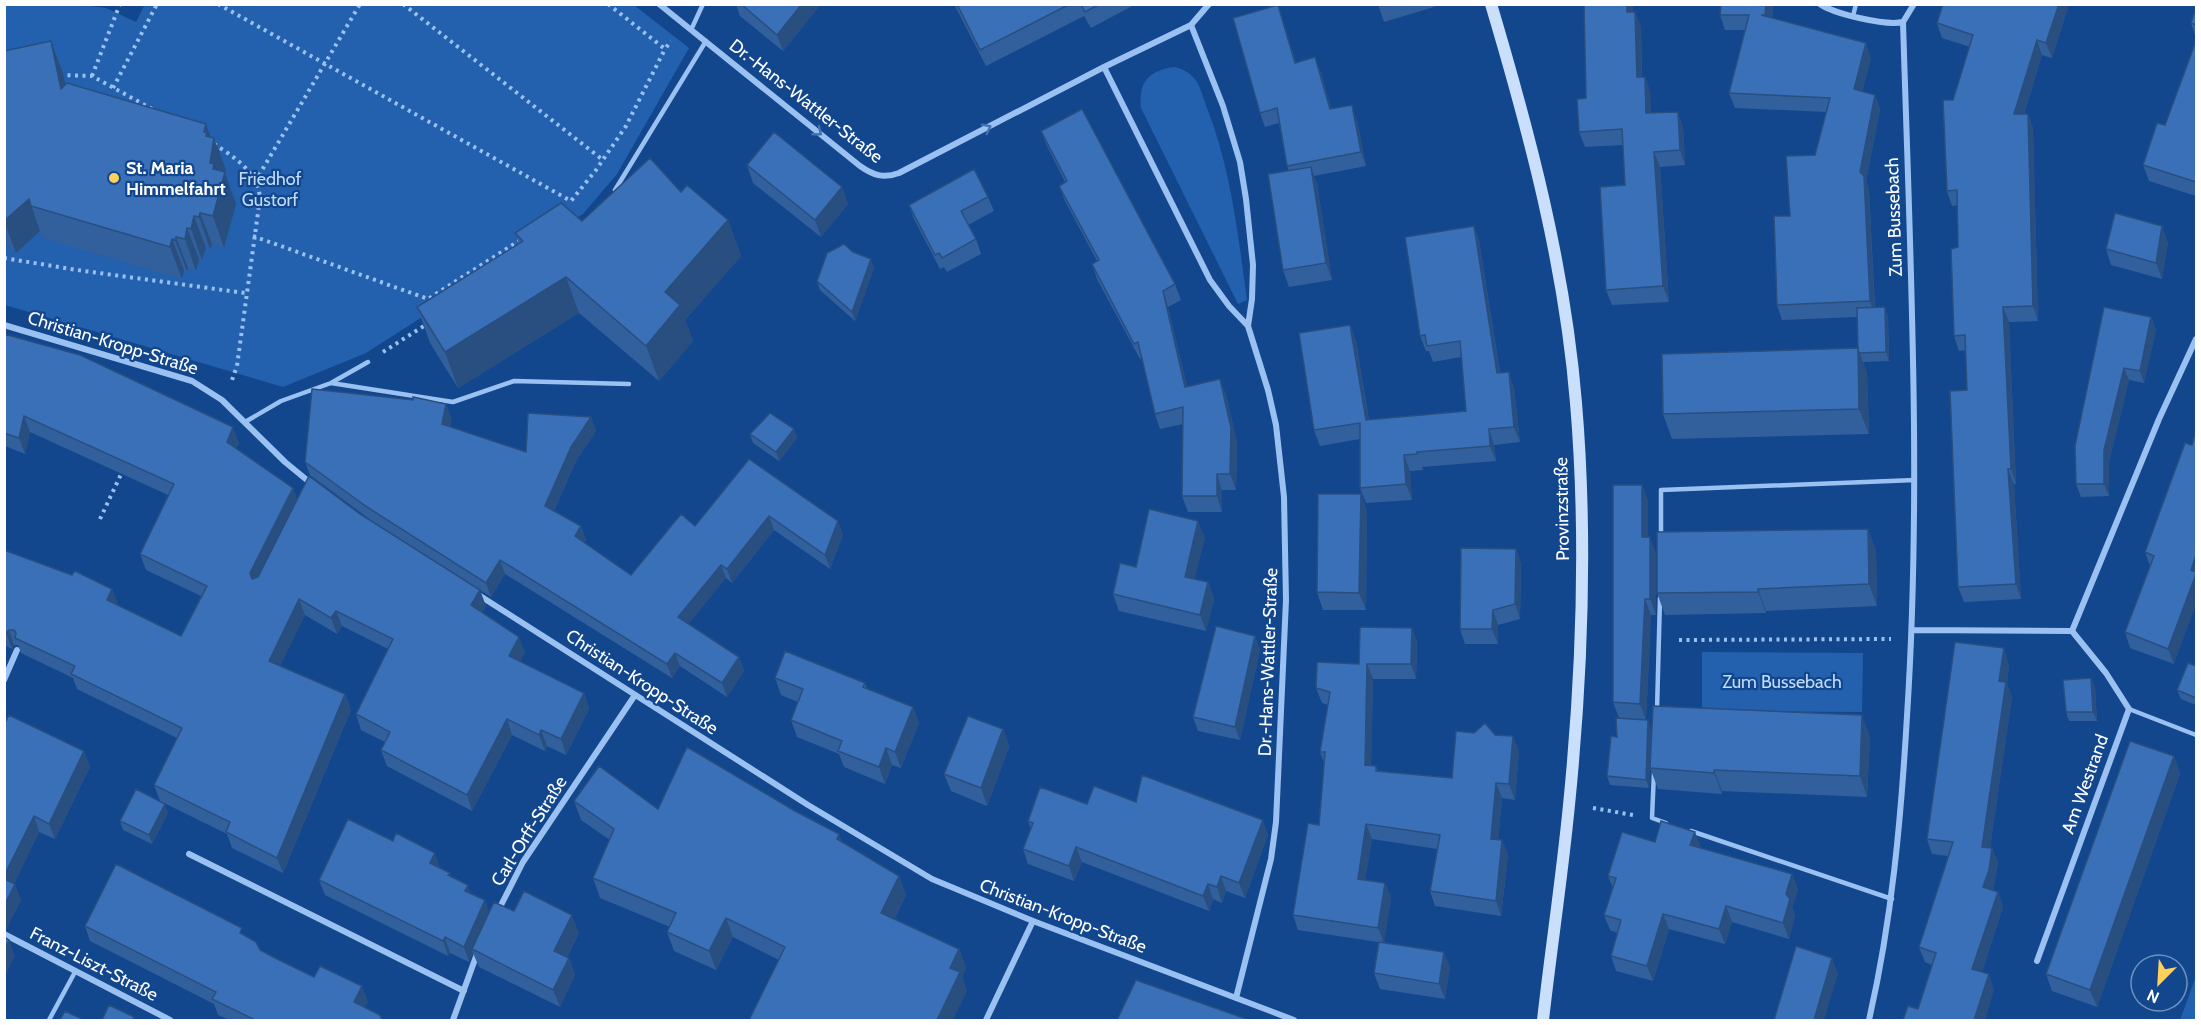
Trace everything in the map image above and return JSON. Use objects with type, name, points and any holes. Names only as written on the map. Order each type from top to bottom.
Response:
[{"type":"street","name":"Dr.-Hans-Wattler-Straße","points":[[659,4],[860,166],[880,177],[899,173],[1104,67],[1191,25],[1209,4]]},
{"type":"street","name":"Provinzstraße","points":[[1491,4],[1519,97],[1550,225],[1576,400],[1580,468],[1580,634],[1569,805],[1543,1020]]},
{"type":"street","points":[[1820,4],[1829,10],[1888,24],[1903,22],[1914,4]]},
{"type":"street","name":"Zum Bussebach","points":[[1869,1020],[1892,900],[1900,827],[1912,639],[1915,480],[1914,367],[1903,22]]},
{"type":"street","name":"Dr.-Hans-Wattler-Straße","points":[[1191,25],[1223,106],[1240,162],[1252,265],[1252,299],[1248,326],[1268,390],[1280,457],[1286,535],[1286,610],[1276,822],[1271,859],[1236,998]]},
{"type":"street","name":"Dr.-Hans-Wattler-Straße","points":[[1104,67],[1210,280],[1229,306],[1248,326]]},
{"type":"street","name":"Christian-Kropp-Straße","points":[[4,325],[192,381],[222,400],[285,462],[320,490]]},
{"type":"street","points":[[2072,631],[2159,419],[2196,339]]},
{"type":"street","name":"Christian-Kropp-Straße","points":[[472,591],[912,869],[971,897],[1294,1020]]},
{"type":"street","points":[[1912,630],[2072,631]]},
{"type":"street","points":[[2072,631],[2106,673],[2128,709]]},
{"type":"street","points":[[4,680],[17,650]]},
{"type":"street","name":"Carl-Orff-Straße","points":[[494,920],[523,862],[635,695]]},
{"type":"street","name":"Am Westrand","points":[[2037,961],[2128,709]]},
{"type":"street","points":[[189,854],[464,991]]},
{"type":"street","points":[[987,1020],[1034,921]]},
{"type":"street","name":"Franz-Liszt-Straße","points":[[4,934],[170,1020]]},
{"type":"street","points":[[453,1020],[480,948]]},
{"type":"lane","points":[[691,30],[703,4]]},
{"type":"lane","points":[[1853,16],[1856,4]]},
{"type":"lane","points":[[612,194],[627,174],[705,41]]},
{"type":"lane","points":[[245,422],[281,401],[331,383],[368,362]]},
{"type":"lane","points":[[331,383],[453,402],[514,381],[629,384]]},
{"type":"lane","points":[[1660,548],[1661,490],[1915,480]]},
{"type":"lane","points":[[308,495],[313,485]]},
{"type":"lane","points":[[1657,714],[1660,594]]},
{"type":"lane","points":[[2128,709],[2196,735]]},
{"type":"lane","points":[[1655,760],[1652,818],[1674,825]]},
{"type":"lane","points":[[1684,829],[1892,900]]},
{"type":"lane","points":[[49,1020],[75,972]]},
{"type":"path","points":[[92,76],[120,4]]},
{"type":"path","points":[[114,87],[157,4]]},
{"type":"path","points":[[218,4],[571,201]]},
{"type":"path","points":[[255,182],[360,4]]},
{"type":"path","points":[[403,4],[603,160]]},
{"type":"path","points":[[608,4],[665,49]]},
{"type":"path","points":[[564,207],[603,160],[626,126],[665,49],[683,23]]},
{"type":"path","points":[[54,74],[92,76],[161,114]]},
{"type":"path","points":[[211,142],[238,159],[259,188],[260,198],[245,293],[236,373]]},
{"type":"path","points":[[253,236],[428,298],[526,237]]},
{"type":"path","points":[[4,258],[245,293]]},
{"type":"path","points":[[368,362],[437,317]]},
{"type":"path","points":[[100,519],[125,467]]},
{"type":"path","points":[[1660,640],[1912,639]]},
{"type":"path","points":[[1569,805],[1652,818]]},
{"type":"green space","name":"Friedhof Gustorf","points":[[145,4],[634,5],[689,48],[617,174],[583,214],[366,353],[283,387],[5,305],[4,5],[80,5],[106,8],[136,22]]},
{"type":"green space","points":[[1175,67],[1187,72],[1197,82],[1222,155],[1233,202],[1247,300],[1238,304],[1141,108],[1141,91],[1147,79],[1158,71]]},
{"type":"green space","name":"Zum Bussebach","points":[[1702,652],[1863,653],[1862,712],[1702,711]]},
{"type":"green space","points":[[2196,976],[2196,1020],[2180,1020],[2183,1013],[2189,1013],[2189,995]]},
{"type":"building","points":[[741,4],[802,4],[777,35]]},
{"type":"building","points":[[957,4],[1070,4],[980,50]]},
{"type":"building","points":[[1081,4],[1100,4],[1085,12]]},
{"type":"building","points":[[1584,4],[1627,4],[1627,12],[1635,12],[1637,77],[1645,77],[1646,113],[1678,112],[1680,150],[1654,152],[1663,286],[1606,290],[1600,187],[1625,185],[1622,129],[1579,132],[1577,99],[1586,98]]},
{"type":"building","points":[[1721,4],[1766,4],[1765,15],[1761,15],[1866,43],[1854,89],[1875,95],[1860,172],[1864,176],[1870,301],[1777,305],[1774,216],[1790,216],[1786,156],[1815,155],[1830,98],[1729,93],[1749,15],[1720,15]]},
{"type":"building","points":[[1943,4],[2059,4],[2046,43],[2037,40],[2014,114],[2028,114],[2033,306],[2003,307],[2011,469],[2008,469],[2016,584],[1958,587],[1950,391],[1967,390],[1965,335],[1954,336],[1951,249],[1958,247],[1957,190],[1947,191],[1943,100],[1953,100],[1973,35],[1937,23]]},
{"type":"building","points":[[1278,5],[1295,63],[1315,57],[1330,109],[1352,105],[1361,152],[1287,166],[1277,108],[1260,113],[1233,18]]},
{"type":"building","points":[[2196,8],[2196,25],[2191,23]]},
{"type":"building","name":"St. Maria Himmelfahrt","points":[[51,41],[61,89],[67,83],[206,124],[204,132],[207,133],[206,136],[214,138],[210,163],[214,164],[213,169],[225,172],[213,216],[200,213],[199,217],[194,216],[191,229],[187,228],[185,239],[176,237],[175,240],[172,239],[170,247],[31,206],[29,199],[4,221],[4,51]]},
{"type":"building","points":[[2196,41],[2196,182],[2143,165],[2157,123],[2165,125]]},
{"type":"building","points":[[1082,109],[1175,284],[1163,291],[1185,387],[1220,379],[1231,428],[1230,474],[1217,474],[1217,496],[1182,496],[1183,407],[1155,414],[1138,342],[1134,344],[1092,264],[1099,260],[1059,186],[1067,181],[1041,131]]},
{"type":"building","points":[[774,132],[842,187],[815,220],[747,165]]},
{"type":"building","points":[[650,158],[681,192],[687,185],[728,220],[665,292],[680,305],[646,346],[566,277],[445,352],[417,307],[523,241],[515,233],[561,203],[582,221]]},
{"type":"building","points":[[1311,167],[1326,263],[1283,270],[1268,174]]},
{"type":"building","points":[[974,169],[988,197],[961,211],[976,239],[942,258],[939,253],[935,255],[909,205]]},
{"type":"building","points":[[2115,213],[2162,226],[2156,263],[2106,249]]},
{"type":"building","points":[[1474,226],[1497,373],[1509,372],[1514,427],[1489,429],[1490,446],[1404,455],[1406,484],[1360,488],[1360,423],[1314,430],[1299,333],[1350,325],[1366,420],[1466,411],[1460,341],[1427,346],[1425,335],[1420,336],[1405,237]]},
{"type":"building","points":[[844,244],[853,252],[871,259],[852,312],[817,281],[827,253]]},
{"type":"building","points":[[1885,307],[1886,352],[1859,353],[1858,348],[1858,353],[1857,308]]},
{"type":"building","points":[[2104,307],[2151,317],[2140,371],[2124,368],[2104,450],[2104,484],[2076,484],[2075,446]]},
{"type":"building","points":[[4,334],[80,355],[233,427],[227,442],[293,488],[250,573],[252,579],[258,577],[309,476],[360,514],[480,590],[471,605],[519,637],[509,656],[584,693],[561,739],[541,730],[539,735],[507,719],[467,795],[381,750],[390,732],[356,714],[393,639],[336,611],[331,618],[299,599],[269,661],[345,694],[277,858],[226,832],[230,822],[154,785],[182,728],[71,674],[75,666],[15,638],[14,630],[4,632],[4,550],[72,575],[75,571],[112,589],[107,600],[181,636],[207,586],[140,554],[174,484],[24,416],[19,438],[4,433]]},
{"type":"building","points":[[1858,348],[1859,409],[1663,414],[1662,354]]},
{"type":"building","points":[[312,389],[413,400],[413,397],[446,404],[442,424],[526,452],[528,413],[591,417],[571,447],[545,506],[581,526],[575,536],[631,575],[681,514],[695,526],[749,459],[838,521],[825,555],[769,516],[727,569],[721,565],[678,617],[739,657],[722,683],[675,653],[667,664],[500,560],[486,583],[367,507],[305,462]]},
{"type":"building","points":[[770,413],[794,429],[776,452],[750,434]]},
{"type":"building","points":[[2196,432],[2196,555],[2191,570],[2196,574],[2168,649],[2125,632],[2154,556],[2145,552],[2185,443],[2192,445]]},
{"type":"building","points":[[1613,485],[1642,485],[1642,537],[1650,537],[1650,599],[1645,599],[1640,704],[1613,702]]},
{"type":"building","points":[[1318,494],[1361,494],[1359,593],[1317,592]]},
{"type":"building","points":[[1149,509],[1198,521],[1185,577],[1208,582],[1200,615],[1113,594],[1120,563],[1136,567]]},
{"type":"building","points":[[1868,529],[1869,584],[1758,589],[1758,592],[1657,593],[1657,532]]},
{"type":"building","points":[[1461,548],[1516,549],[1515,604],[1493,610],[1492,629],[1460,629]]},
{"type":"building","points":[[1216,626],[1255,636],[1235,727],[1193,717]]},
{"type":"building","points":[[1360,627],[1412,628],[1411,664],[1367,664],[1365,765],[1376,766],[1376,771],[1452,778],[1456,731],[1474,733],[1485,723],[1495,735],[1513,736],[1509,784],[1496,783],[1491,839],[1502,840],[1496,901],[1430,891],[1440,835],[1366,824],[1358,879],[1385,883],[1378,928],[1293,915],[1308,823],[1319,825],[1325,752],[1320,752],[1330,692],[1316,688],[1317,662],[1359,664]]},
{"type":"building","points":[[1955,642],[2004,648],[1999,681],[2006,682],[1982,847],[1992,848],[1989,870],[1983,887],[1998,892],[1972,969],[1989,974],[1974,1020],[1903,1020],[1908,1006],[1918,1009],[1936,953],[1919,947],[1953,842],[1927,839]]},
{"type":"building","points":[[785,651],[865,683],[863,687],[913,707],[895,752],[886,748],[879,767],[838,751],[842,741],[791,720],[803,689],[775,678]]},
{"type":"building","points":[[2188,663],[2196,666],[2196,698],[2177,690]]},
{"type":"building","points":[[2091,678],[2093,712],[2066,712],[2063,680]]},
{"type":"building","points":[[1653,706],[1862,715],[1860,776],[1714,770],[1714,773],[1650,768]]},
{"type":"building","points":[[9,715],[84,751],[49,824],[34,816],[4,876],[4,725]]},
{"type":"building","points":[[968,716],[1003,729],[981,788],[944,774]]},
{"type":"building","points":[[1616,718],[1648,720],[1646,780],[1607,776],[1611,736],[1617,737]]},
{"type":"building","points":[[2130,741],[2174,756],[2090,990],[2046,974]]},
{"type":"building","points":[[687,747],[795,811],[839,834],[837,839],[899,876],[881,913],[959,949],[950,968],[960,972],[937,1020],[749,1020],[785,947],[726,918],[709,951],[667,932],[676,913],[593,878],[614,829],[574,801],[599,766],[658,809]]},
{"type":"building","points":[[1142,775],[1263,820],[1239,883],[1221,876],[1217,887],[1208,884],[1203,896],[1076,847],[1069,866],[1023,849],[1033,823],[1028,821],[1040,787],[1087,804],[1094,786],[1136,802]]},
{"type":"building","points":[[136,789],[165,804],[149,835],[120,821]]},
{"type":"building","points":[[348,819],[393,841],[396,833],[435,853],[430,863],[468,885],[465,891],[485,900],[464,947],[445,937],[443,941],[319,880]]},
{"type":"building","points":[[1661,821],[1695,832],[1690,845],[1792,874],[1786,894],[1790,899],[1783,923],[1726,906],[1719,929],[1663,914],[1647,966],[1611,956],[1621,920],[1604,915],[1616,878],[1608,876],[1622,832],[1655,842]]},
{"type":"building","points":[[116,864],[242,928],[240,933],[256,942],[260,950],[277,959],[314,977],[320,966],[362,986],[354,1002],[380,1015],[382,1020],[255,1020],[212,999],[216,992],[85,926]]},
{"type":"building","points":[[4,879],[15,884],[4,906]]},
{"type":"building","points":[[524,891],[572,915],[554,951],[569,958],[553,990],[472,949],[494,902],[514,911]]},
{"type":"building","points":[[4,937],[9,940],[4,950]]},
{"type":"building","points":[[1379,942],[1444,952],[1439,984],[1374,973]]},
{"type":"building","points":[[1796,946],[1832,958],[1814,1020],[1774,1020]]},
{"type":"building","points":[[1136,980],[1249,1020],[1117,1020]]},
{"type":"building","points":[[109,1005],[134,1017],[132,1020],[102,1020]]},
{"type":"building","points":[[65,1011],[84,1020],[60,1020]]},
{"type":"place","name":"St. Maria Himmelfahrt","points":[[114,178]]}]
